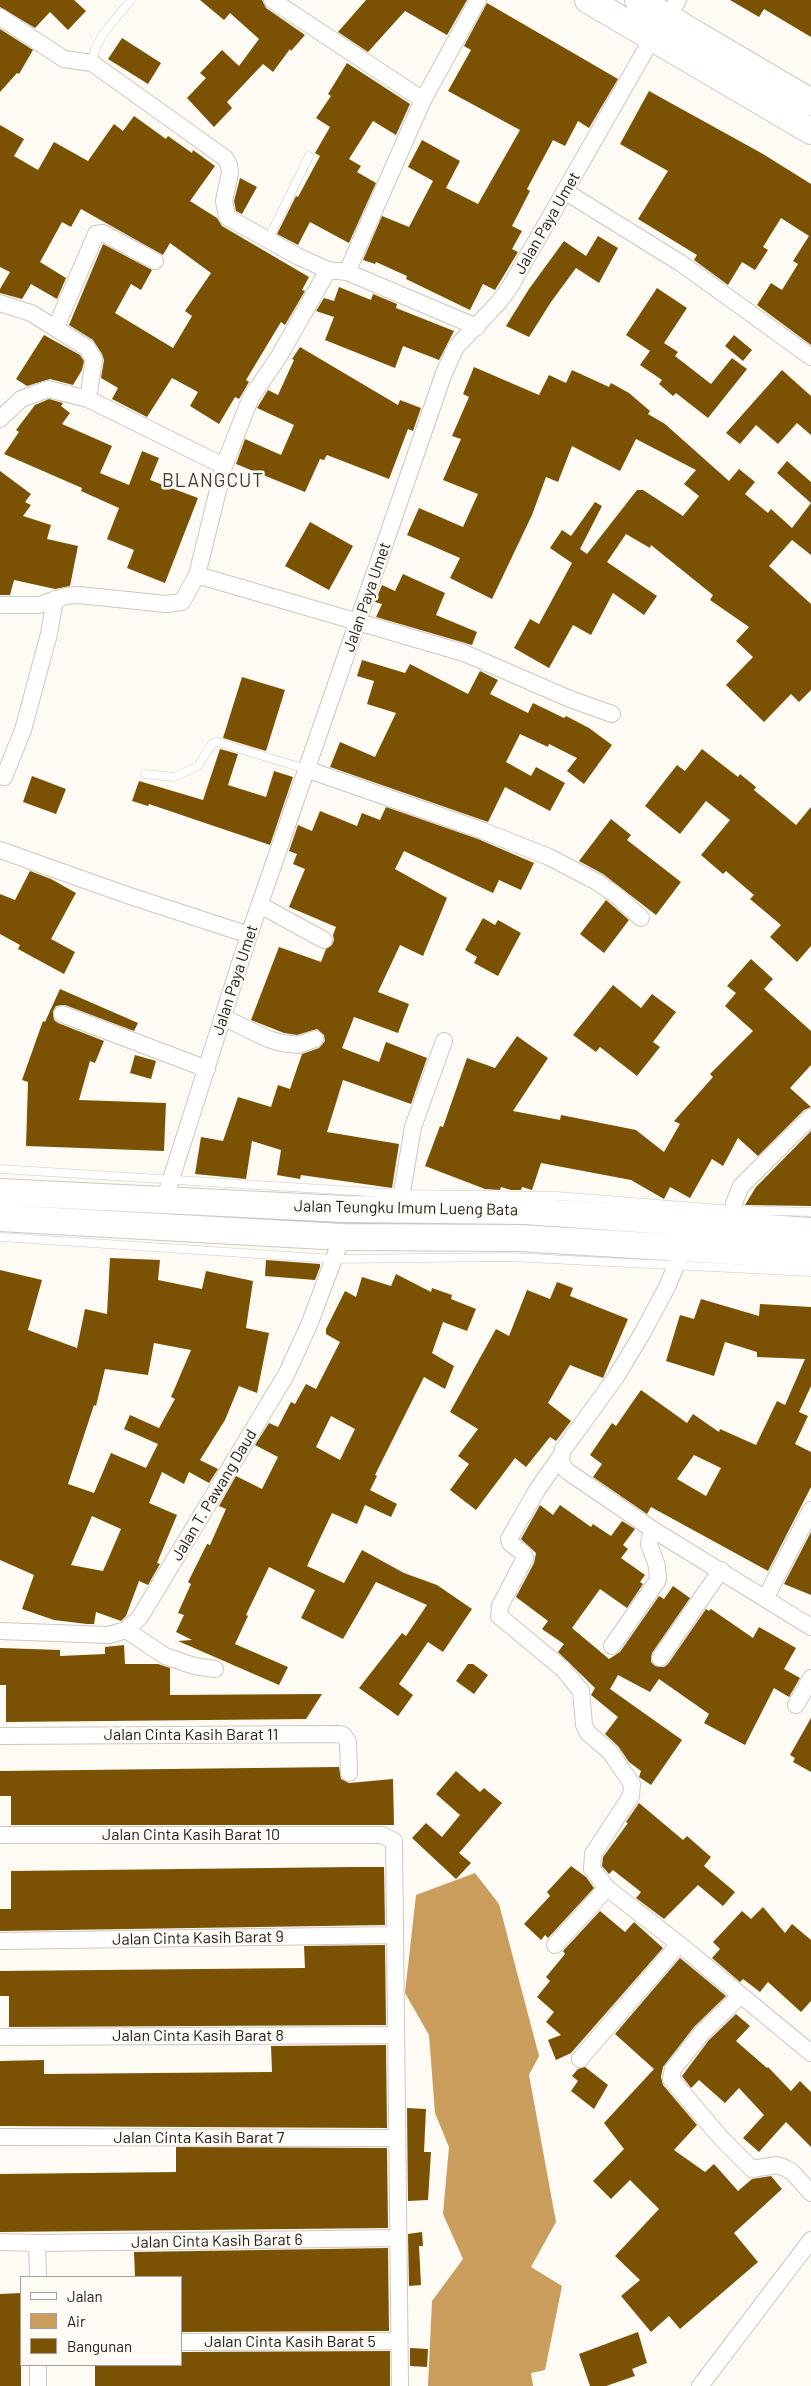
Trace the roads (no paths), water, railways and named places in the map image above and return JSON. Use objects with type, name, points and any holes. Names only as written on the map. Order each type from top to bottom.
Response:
[{"type":"highway","points":[[588,0],[666,18]]},
{"type":"highway","points":[[638,0],[666,18],[769,93],[811,130]]},
{"type":"highway","points":[[769,93],[811,102]]},
{"type":"highway","name":"Jalan Teungku Imum Lueng Bata","points":[[0,1192],[168,1189],[343,1209],[401,1202],[525,1211],[734,1218],[811,1231]]},
{"type":"highway","points":[[520,1238],[525,1211]]},
{"type":"highway","name":"Jalan Teungku Imum Lueng Bata","points":[[0,1218],[338,1248],[520,1238],[680,1257],[811,1256]]},
{"type":"street","points":[[272,0],[423,100]]},
{"type":"street","points":[[347,272],[423,100],[478,0]]},
{"type":"street","points":[[0,17],[64,59],[92,63],[225,158],[229,165],[230,173],[224,201],[227,218],[267,241],[328,270],[347,272],[477,327]]},
{"type":"street","name":"Jalan Paya Umet","points":[[168,1189],[250,934],[444,373],[456,348],[477,327],[510,287],[666,18]]},
{"type":"street","points":[[566,192],[682,264],[811,357]]},
{"type":"street","points":[[56,327],[96,234],[103,233],[155,260]]},
{"type":"street","points":[[0,605],[39,605],[55,599],[78,595],[166,604],[182,602],[197,575],[224,466],[252,396],[278,358],[328,270]]},
{"type":"street","points":[[0,303],[22,310],[56,327],[87,348],[92,354],[93,367],[88,399]]},
{"type":"street","points":[[0,419],[21,400],[48,389],[88,399],[224,466]]},
{"type":"street","points":[[197,575],[464,654],[570,699],[612,714]]},
{"type":"street","points":[[2,780],[23,730],[49,634],[55,599]]},
{"type":"street","points":[[306,769],[482,830],[550,857],[597,882],[641,918]]},
{"type":"street","points":[[0,850],[130,896],[250,934]]},
{"type":"street","points":[[260,905],[324,940]]},
{"type":"street","points":[[62,1014],[206,1069]]},
{"type":"street","points":[[223,1017],[268,1039],[282,1043],[298,1045],[316,1038]]},
{"type":"street","points":[[401,1202],[413,1127],[444,1041]]},
{"type":"street","points":[[734,1218],[737,1193],[741,1186],[811,1117]]},
{"type":"street","name":"Jalan T. Pawang Daud","points":[[126,1630],[140,1617],[286,1375],[338,1248]]},
{"type":"street","points":[[680,1257],[667,1287],[639,1340],[616,1377],[563,1450],[509,1539],[510,1543],[523,1553],[525,1558],[500,1606],[499,1616],[529,1639],[569,1676],[582,1695],[584,1722],[588,1734],[610,1752],[632,1784],[631,1796],[592,1854],[592,1869],[607,1888],[679,1944],[811,2053]]},
{"type":"street","points":[[560,1457],[563,1467],[567,1471],[652,1529],[811,1627]]},
{"type":"street","points":[[765,1599],[811,1510]]},
{"type":"street","points":[[612,1646],[658,1580],[657,1566],[649,1544],[652,1529]]},
{"type":"street","points":[[660,1658],[721,1570]]},
{"type":"street","points":[[0,1631],[109,1635],[126,1630],[165,1656],[194,1666],[215,1669]]},
{"type":"street","points":[[796,1705],[811,1678]]},
{"type":"street","name":"Jalan Cinta Kasih Barat 11","points":[[0,1736],[337,1734],[342,1735],[348,1742],[349,1773]]},
{"type":"street","name":"Jalan Cinta Kasih Barat 10","points":[[0,1835],[382,1835],[394,1842],[395,1846],[395,1935]]},
{"type":"street","points":[[554,1945],[607,1888]]},
{"type":"street","points":[[395,1935],[398,2342],[400,2386]]},
{"type":"street","name":"Jalan Cinta Kasih Barat 9","points":[[0,1941],[395,1935]]},
{"type":"street","points":[[580,2059],[679,1944]]},
{"type":"street","points":[[740,1996],[702,2034],[672,2069],[671,2079],[720,2138],[752,2168],[777,2166],[785,2168],[792,2172],[811,2193]]},
{"type":"street","name":"Jalan Cinta Kasih Barat 8","points":[[0,2037],[395,2035]]},
{"type":"street","name":"Jalan Cinta Kasih Barat 7","points":[[0,2138],[397,2138]]},
{"type":"street","name":"Jalan Cinta Kasih Barat 6","points":[[0,2242],[397,2238]]},
{"type":"street","points":[[700,2386],[811,2240]]},
{"type":"street","points":[[38,2243],[38,2276]]},
{"type":"street","name":"Jalan Cinta Kasih Barat 5","points":[[182,2342],[398,2342]]},
{"type":"street","points":[[38,2366],[38,2386]]},
{"type":"lane","points":[[92,63],[95,49],[103,34],[131,0]]},
{"type":"lane","points":[[267,241],[309,156]]},
{"type":"lane","points":[[144,774],[169,777],[183,773],[198,766],[212,744],[217,742],[306,769]]},
{"type":"lane","points":[[0,1169],[168,1189]]},
{"type":"lane","points":[[401,1202],[557,1196],[734,1218],[811,1212]]},
{"type":"lane","points":[[0,1237],[338,1248],[509,1257],[680,1257],[811,1272]]},
{"type":"water","points":[[475,1873],[499,1904],[539,2056],[529,2075],[556,2222],[531,2267],[562,2286],[545,2370],[531,2373],[533,2386],[428,2386],[432,2301],[463,2259],[443,2214],[449,2147],[435,2113],[429,2035],[405,1993],[416,1895]]},
{"type":"district","name":"BLANGCUT","points":[[213,481]]}]
